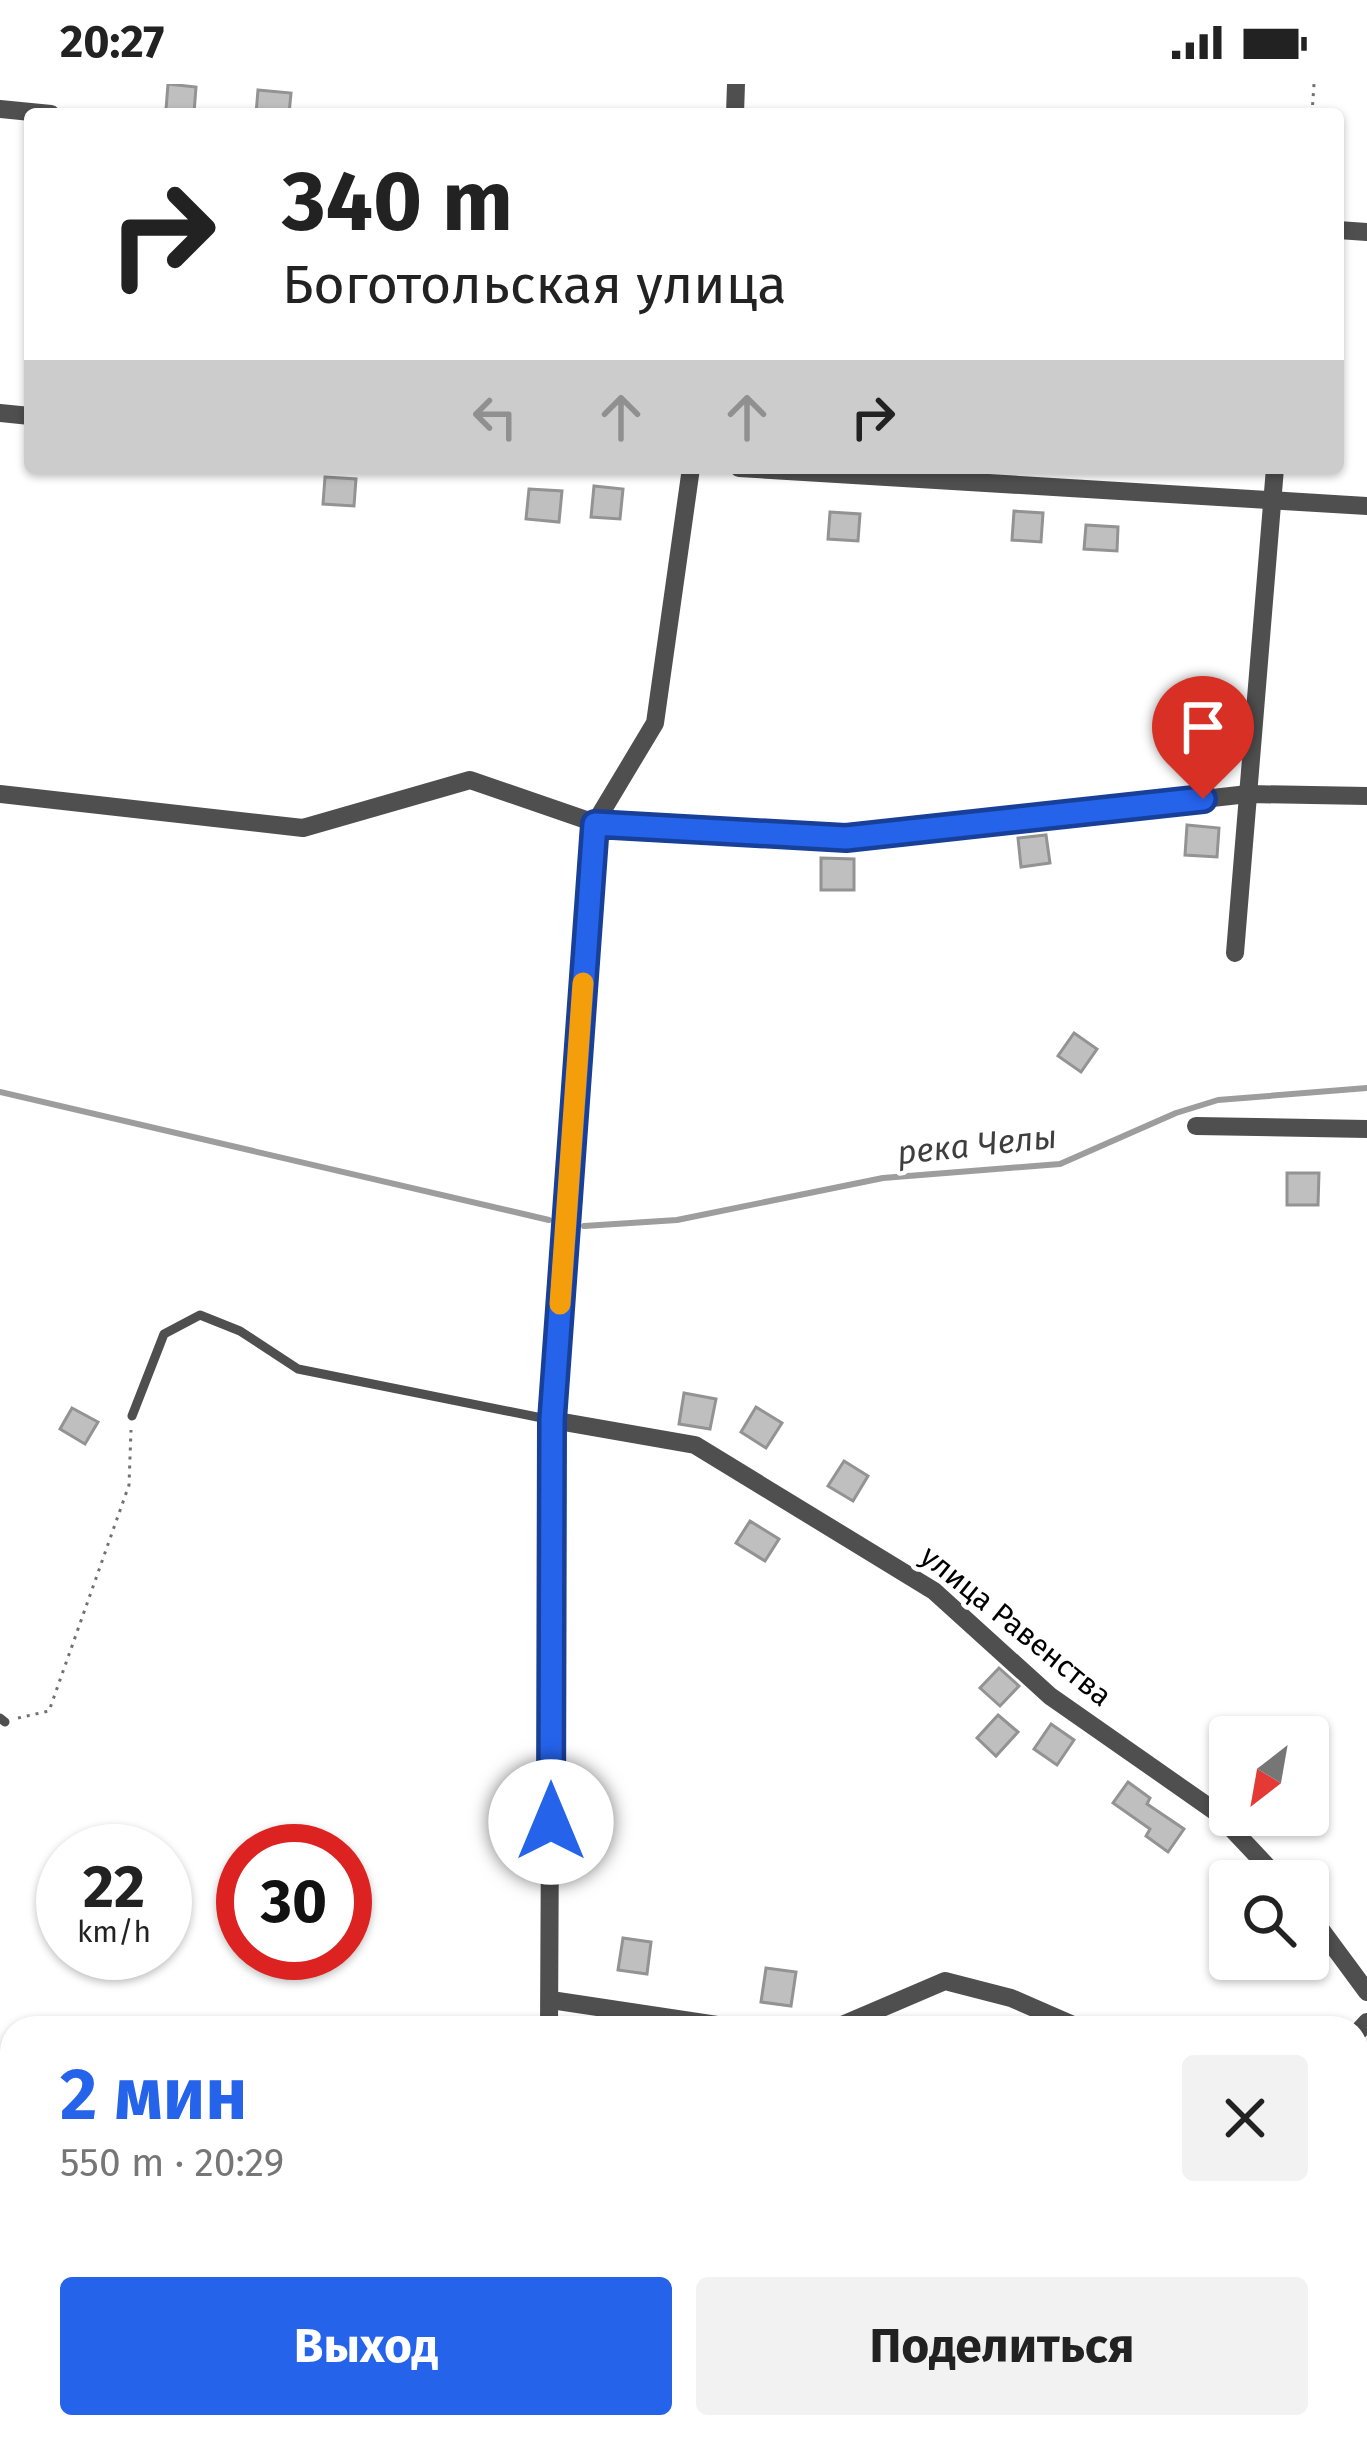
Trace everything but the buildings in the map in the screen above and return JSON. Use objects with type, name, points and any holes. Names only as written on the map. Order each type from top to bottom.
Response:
[{"type":"street","points":[[550,2016],[552,1420],[595,824],[655,723],[691,474]]},
{"type":"street","points":[[839,474],[1367,506]]},
{"type":"street","points":[[1235,953],[1273,474]]},
{"type":"street","points":[[0,794],[303,828],[470,780],[595,824],[846,838],[1248,794],[1367,796]]},
{"type":"street","points":[[1196,1126],[1367,1129]]},
{"type":"street","name":"улица Равенства","points":[[552,1420],[695,1444],[934,1591],[1049,1696],[1216,1812],[1261,1860]]},
{"type":"street","points":[[1329,1940],[1367,1992]]},
{"type":"street","points":[[863,2016],[945,1981],[1011,1998],[1052,2016]]},
{"type":"street","points":[[551,2000],[657,2016]]},
{"type":"lane","points":[[132,1417],[164,1334],[200,1315],[240,1331],[298,1369],[552,1420]]},
{"type":"path","points":[[2,1720],[49,1711],[129,1485],[132,1417]]},
{"type":"waterway","name":"река Челы","points":[[584,1226],[677,1220],[883,1178],[1060,1164],[1176,1113],[1218,1100],[1367,1088]]},
{"type":"waterway","name":"река Челы","points":[[0,1092],[549,1220]]},
{"type":"slow traffic","points":[[560,1304],[583,983]]},
{"type":"route","points":[[551,1822],[552,1420],[595,824],[846,838],[1203,799]]}]
